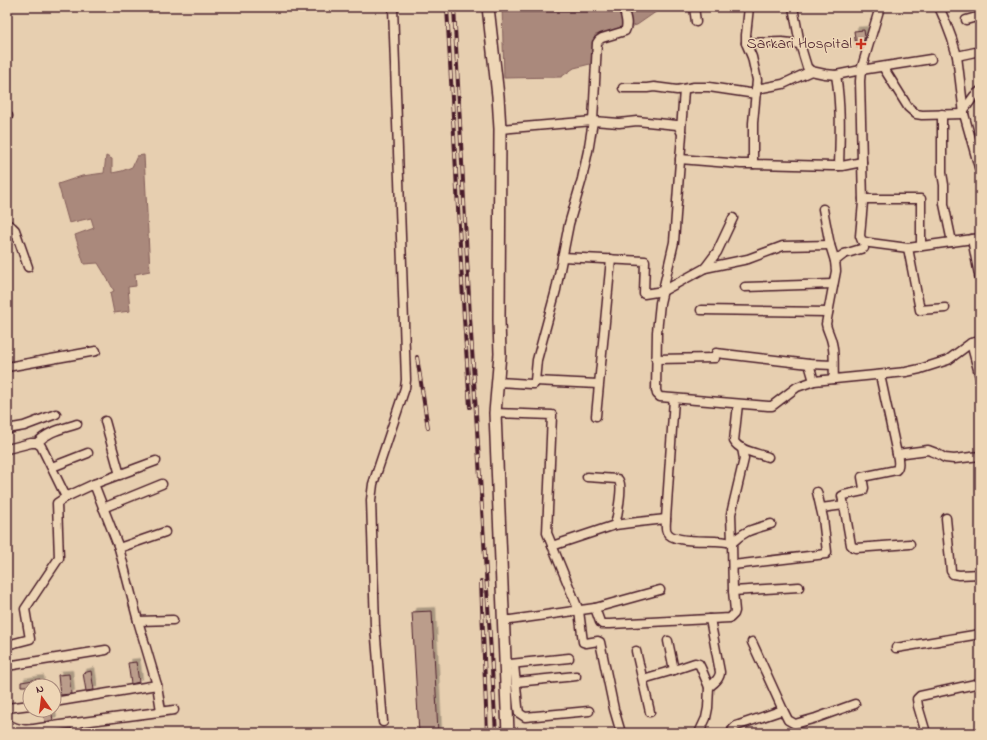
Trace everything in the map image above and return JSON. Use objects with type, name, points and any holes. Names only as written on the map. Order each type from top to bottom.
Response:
[{"type":"street","points":[[383,722],[375,626],[371,500],[373,484],[405,388],[406,380],[393,7]]},
{"type":"street","points":[[488,7],[498,96],[500,129],[500,354],[495,413],[503,621],[510,664],[516,682],[518,707],[520,712],[525,717],[589,711]]},
{"type":"street","points":[[535,381],[537,360],[556,290],[569,224],[582,179],[589,146],[593,120],[597,43],[602,38],[626,30],[627,26],[623,7]]},
{"type":"street","points":[[694,7],[696,22]]},
{"type":"street","points":[[749,7],[746,43],[752,57],[757,80],[753,123],[753,164]]},
{"type":"street","points":[[793,7],[800,44],[807,67],[811,71],[836,75],[931,59]]},
{"type":"street","points":[[880,7],[860,81],[863,199],[860,236],[862,241],[908,248],[976,238],[980,280]]},
{"type":"street","points":[[939,7],[957,56],[964,112],[980,171]]},
{"type":"street","points":[[966,20],[980,16]]},
{"type":"street","points":[[746,43],[782,42],[800,44]]},
{"type":"street","points":[[957,56],[980,50]]},
{"type":"street","points":[[883,66],[908,107],[916,114],[922,115],[964,112]]},
{"type":"street","points":[[623,88],[654,87],[684,90],[694,87],[709,87],[756,91],[783,84],[811,71]]},
{"type":"street","points":[[836,75],[840,126],[839,166]]},
{"type":"street","points":[[684,90],[674,242],[660,303],[657,332],[656,390],[660,397],[772,406],[797,387],[814,380],[906,372],[948,360],[971,343],[980,341]]},
{"type":"street","points":[[964,112],[974,96],[980,91]]},
{"type":"street","points":[[942,114],[941,168],[944,185],[944,204],[952,242]]},
{"type":"street","points":[[500,129],[593,120],[619,123],[637,121],[677,126],[681,130]]},
{"type":"street","points":[[680,159],[767,165],[839,166],[862,162]]},
{"type":"street","points":[[863,199],[921,199],[922,246]]},
{"type":"street","points":[[823,209],[836,271],[826,324],[833,344],[834,379]]},
{"type":"street","points":[[705,268],[717,252],[733,218]]},
{"type":"street","points":[[7,224],[15,230],[28,267]]},
{"type":"street","points":[[562,257],[645,261],[644,294],[663,291],[705,268],[748,259],[783,246],[830,245]]},
{"type":"street","points":[[835,261],[844,254],[864,248]]},
{"type":"street","points":[[908,248],[920,310],[945,308]]},
{"type":"street","points":[[596,416],[610,259]]},
{"type":"street","points":[[745,288],[833,284]]},
{"type":"street","points":[[700,310],[828,312]]},
{"type":"street","points":[[971,343],[980,377]]},
{"type":"street","points":[[7,367],[96,351]]},
{"type":"street","points":[[656,359],[716,356],[833,365]]},
{"type":"street","points":[[809,364],[814,380]]},
{"type":"street","points":[[880,375],[897,454],[898,466],[896,470],[862,477],[864,488],[863,491],[844,495],[842,498],[853,547],[910,544]]},
{"type":"street","points":[[497,382],[534,384],[535,381],[598,384]]},
{"type":"street","points":[[674,399],[666,519],[667,533],[671,536],[690,540],[732,543]]},
{"type":"street","points":[[738,404],[734,441],[736,445],[768,457]]},
{"type":"street","points":[[495,413],[552,415],[547,533],[579,611],[583,642],[600,642],[614,709],[621,733]]},
{"type":"street","points":[[7,429],[24,426],[56,414]]},
{"type":"street","points":[[105,421],[120,475]]},
{"type":"street","points":[[37,443],[43,436],[77,424]]},
{"type":"street","points":[[7,449],[32,443],[37,443],[41,446],[66,497]]},
{"type":"street","points":[[595,608],[602,624],[730,618],[733,616],[735,611],[731,514],[744,459],[742,448]]},
{"type":"street","points":[[897,454],[928,450],[945,458],[954,459],[980,456]]},
{"type":"street","points":[[52,467],[88,453]]},
{"type":"street","points":[[7,645],[30,639],[25,609],[59,558],[57,503],[66,497],[94,484],[156,461]]},
{"type":"street","points":[[587,478],[619,480],[619,504],[615,525]]},
{"type":"street","points":[[94,484],[119,548],[138,621],[157,685],[161,711]]},
{"type":"street","points":[[104,508],[162,484]]},
{"type":"street","points":[[733,564],[826,554],[825,530],[817,492]]},
{"type":"street","points":[[821,508],[844,505]]},
{"type":"street","points":[[946,518],[951,571],[953,574],[959,575],[980,574]]},
{"type":"street","points":[[552,546],[615,525],[666,519]]},
{"type":"street","points":[[732,543],[740,535],[751,529],[771,524]]},
{"type":"street","points":[[119,548],[165,532]]},
{"type":"street","points":[[733,591],[799,587]]},
{"type":"street","points":[[503,621],[595,608],[660,590]]},
{"type":"street","points":[[709,687],[720,676],[710,619]]},
{"type":"street","points":[[138,621],[173,620]]},
{"type":"street","points":[[896,648],[980,634]]},
{"type":"street","points":[[668,641],[674,670]]},
{"type":"street","points":[[752,642],[788,720],[795,724],[855,704]]},
{"type":"street","points":[[7,666],[106,650]]},
{"type":"street","points":[[636,651],[650,712]]},
{"type":"street","points":[[510,664],[569,658]]},
{"type":"street","points":[[643,679],[695,663],[699,664],[709,687],[706,718],[699,733]]},
{"type":"street","points":[[508,733],[510,664]]},
{"type":"street","points":[[516,682],[576,676]]},
{"type":"street","points":[[926,733],[918,706],[917,699],[920,696],[980,683]]},
{"type":"street","points":[[62,701],[157,685]]},
{"type":"street","points":[[7,708],[22,706]]},
{"type":"street","points":[[7,723],[22,731],[174,710]]},
{"type":"street","points":[[731,733],[736,726],[783,710]]},
{"type":"street","points":[[75,723],[77,733]]},
{"type":"shaded area","points":[[502,7],[663,7],[637,25],[595,35],[594,63],[574,68],[561,77],[504,78]]},
{"type":"shaded area","points":[[144,155],[150,271],[135,274],[136,286],[128,287],[130,311],[114,313],[110,293],[114,291],[110,283],[98,263],[84,264],[75,235],[94,228],[91,218],[69,223],[58,184],[82,176],[104,173],[106,156],[112,159],[112,173],[132,167],[137,156]]},
{"type":"building","points":[[864,30],[865,37],[862,46],[856,47],[854,31]]},
{"type":"building","points":[[432,611],[438,733],[419,733],[412,612]]},
{"type":"building","points":[[136,662],[139,682],[131,684],[128,663]]},
{"type":"building","points":[[91,671],[94,690],[86,691],[83,673]]},
{"type":"building","points":[[69,674],[71,694],[62,695],[62,678],[58,678],[58,675]]},
{"type":"building","points":[[44,718],[53,718],[53,720],[45,722]]},
{"type":"railway","points":[[447,7],[470,407]]},
{"type":"railway","points":[[454,7],[470,317],[496,733]]},
{"type":"railway","points":[[417,357],[428,428]]},
{"type":"railway","points":[[481,581],[487,733]]},
{"type":"place","name":"Sarkari Hospital","points":[[861,44]]}]
